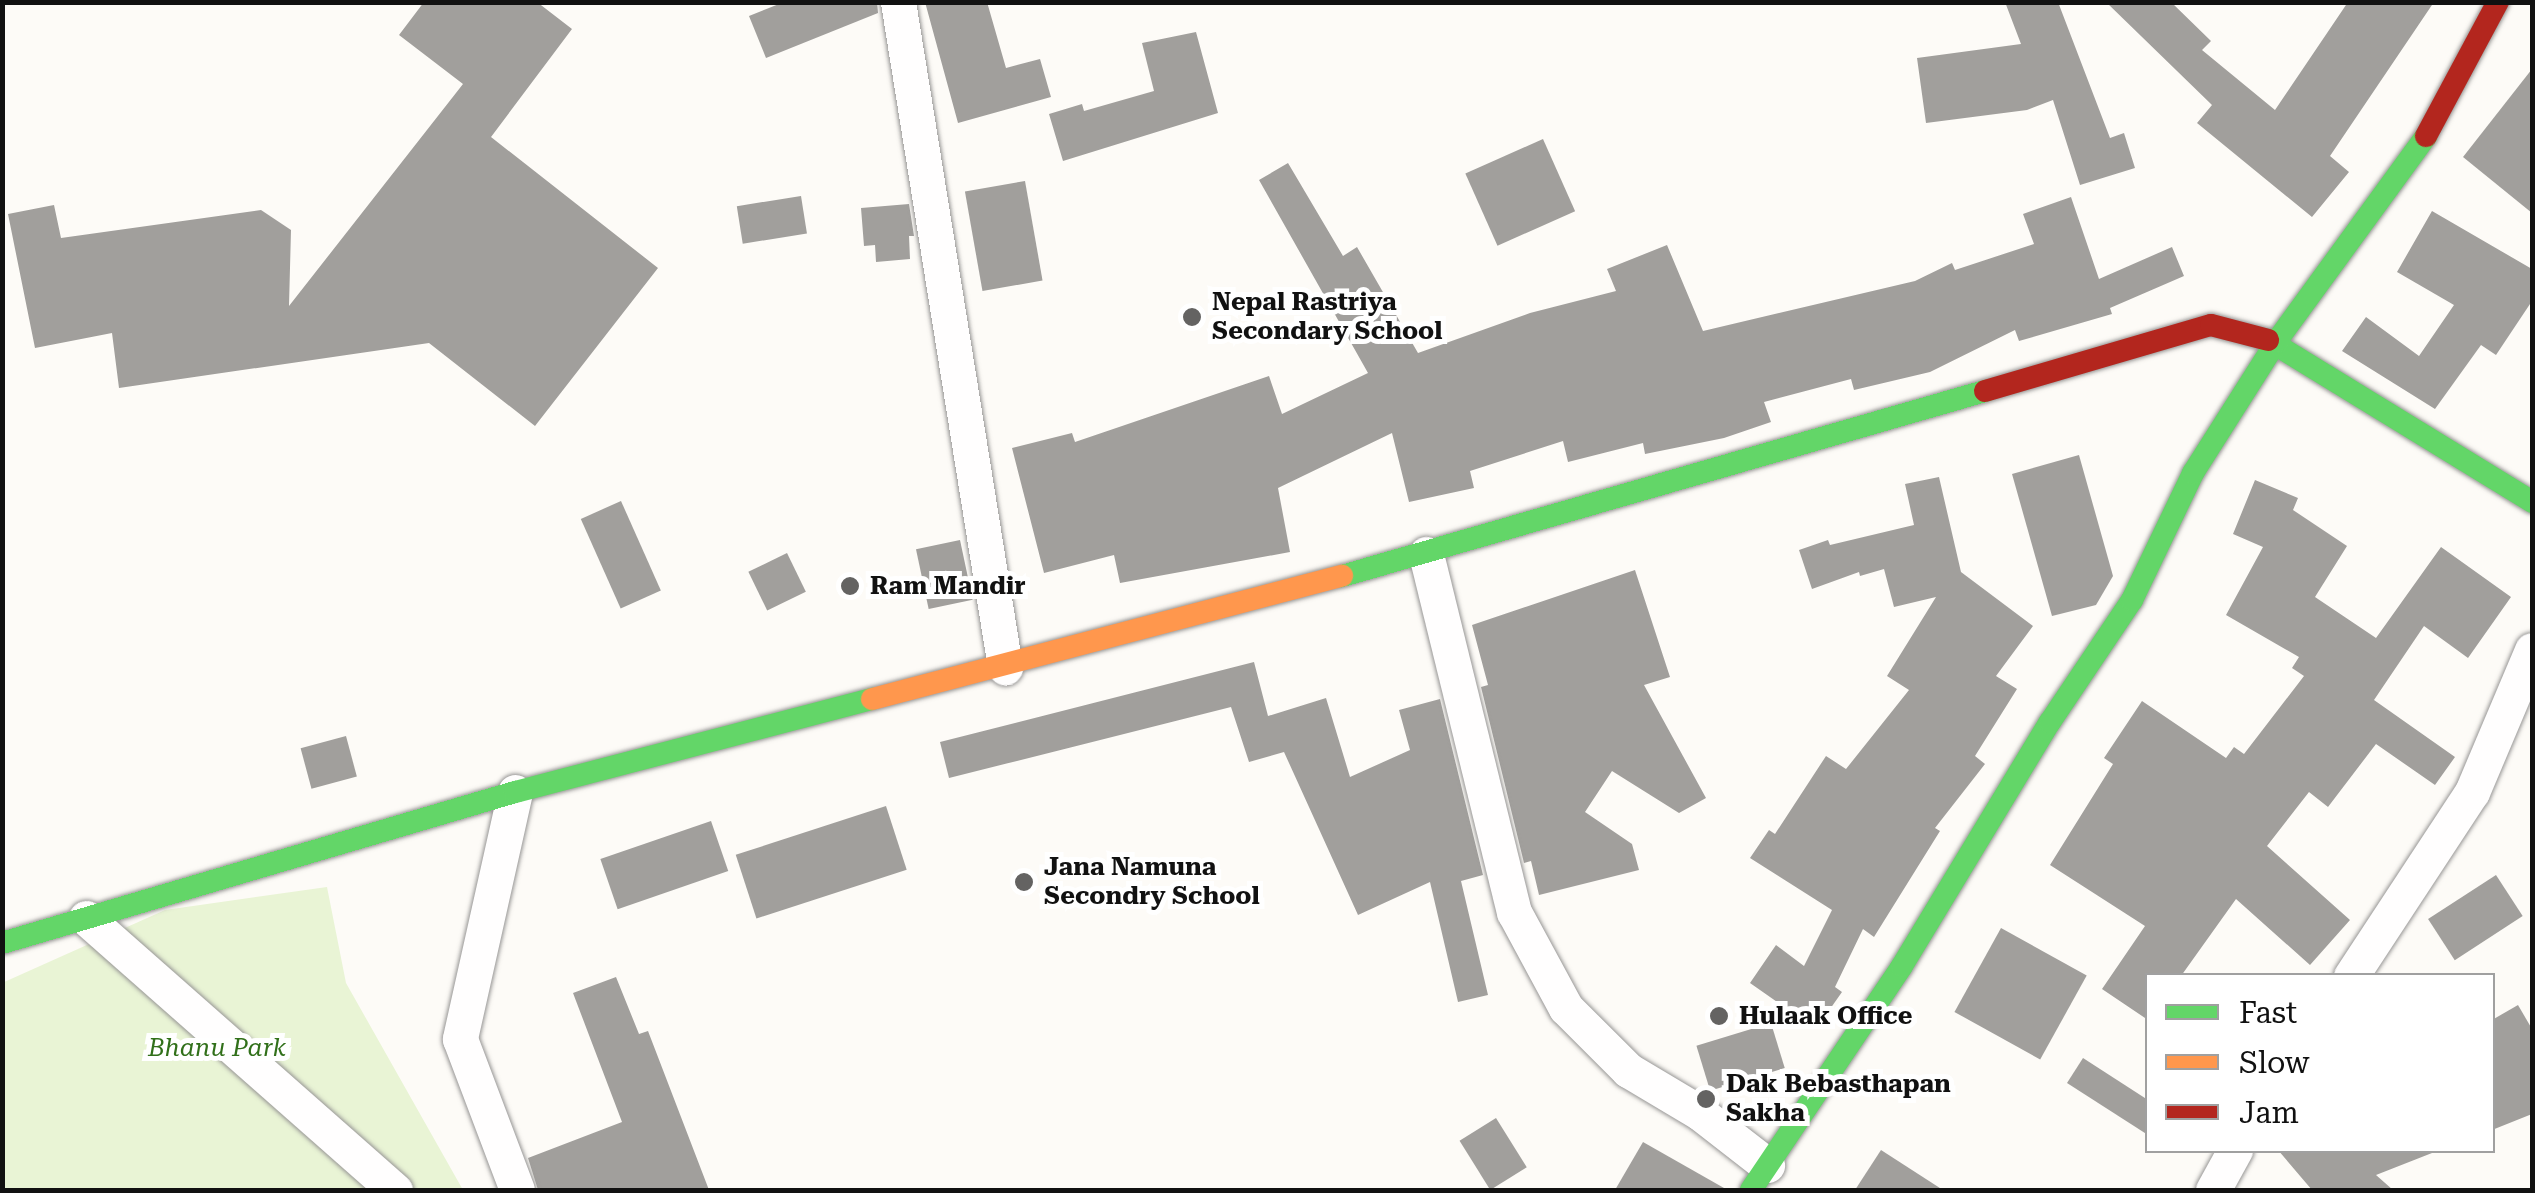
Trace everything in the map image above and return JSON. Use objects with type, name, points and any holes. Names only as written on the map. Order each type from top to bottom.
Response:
[{"type":"street","points":[[898,2],[1005,668]]},
{"type":"street","points":[[1426,554],[1514,912],[1566,1008],[1628,1070],[1700,1113],[1759,1178],[1902,966],[2050,722],[2132,600],[2192,473],[2276,342],[2420,148],[2498,2]]},
{"type":"street","points":[[2,943],[515,792],[1005,668],[1426,554],[2121,355],[2211,325],[2276,342],[2532,502]]},
{"type":"street","points":[[2352,973],[2472,792],[2532,650]]},
{"type":"street","points":[[515,792],[460,1038],[516,1190]]},
{"type":"street","points":[[86,918],[394,1190]]},
{"type":"street","points":[[2219,1188],[2234,1153]]},
{"type":"green space","name":"Bhanu Park","points":[[327,887],[346,983],[463,1190],[3,1190],[2,983],[165,910]]},
{"type":"building","points":[[424,2],[537,2],[572,29],[491,137],[658,268],[535,426],[429,343],[119,388],[112,333],[35,348],[8,214],[54,205],[61,238],[261,210],[291,230],[289,306],[463,84],[399,35]]},
{"type":"building","points":[[784,2],[877,2],[878,13],[766,58],[749,16]]},
{"type":"building","points":[[925,2],[987,2],[1006,68],[1040,59],[1051,97],[958,123]]},
{"type":"building","points":[[2005,2],[2058,2],[2110,138],[2124,133],[2135,168],[2080,185],[2053,100],[2027,110],[1926,123],[1917,58],[2021,44]]},
{"type":"building","points":[[2106,2],[2171,2],[2211,41],[2202,50],[2275,110],[2348,2],[2434,2],[2330,156],[2349,172],[2312,217],[2197,123],[2212,105]]},
{"type":"building","points":[[1196,32],[1218,113],[1063,161],[1049,114],[1082,104],[1084,111],[1154,91],[1142,43]]},
{"type":"building","points":[[2532,69],[2532,213],[2463,157]]},
{"type":"building","points":[[1543,139],[1575,211],[1497,246],[1465,174]]},
{"type":"building","points":[[1288,163],[1343,256],[1357,247],[1418,353],[1530,313],[1616,291],[1607,269],[1667,245],[1703,331],[1915,281],[1952,263],[1955,270],[2034,244],[2023,214],[2071,197],[2099,279],[2172,247],[2184,276],[2110,308],[2112,314],[2019,341],[2015,330],[1930,372],[1854,390],[1851,379],[1764,402],[1771,422],[1724,438],[1645,454],[1643,443],[1568,462],[1563,441],[1470,471],[1474,488],[1409,502],[1392,433],[1278,488],[1290,552],[1120,583],[1114,555],[1044,573],[1012,448],[1072,433],[1075,442],[1269,376],[1282,414],[1368,373],[1259,180]]},
{"type":"building","points":[[1025,181],[1043,280],[982,291],[965,192]]},
{"type":"building","points":[[801,196],[807,234],[743,244],[737,206]]},
{"type":"building","points":[[909,204],[914,236],[909,236],[910,259],[876,262],[875,245],[864,246],[861,208]]},
{"type":"building","points":[[2432,211],[2532,269],[2532,301],[2496,355],[2481,345],[2435,409],[2342,351],[2366,317],[2419,356],[2454,305],[2397,272]]},
{"type":"building","points":[[2079,455],[2113,576],[2096,605],[2052,616],[2012,474]]},
{"type":"building","points":[[1939,477],[1961,572],[2033,626],[1996,676],[2017,689],[1975,756],[1985,764],[1935,828],[1940,831],[1874,937],[1863,929],[1835,987],[1842,992],[1816,1029],[1750,983],[1776,945],[1804,966],[1832,910],[1750,858],[1769,830],[1775,834],[1826,756],[1846,769],[1909,690],[1887,676],[1936,597],[1894,607],[1884,569],[1860,576],[1859,572],[1812,589],[1799,550],[1828,540],[1830,545],[1914,525],[1905,484]]},
{"type":"building","points":[[2255,480],[2298,498],[2293,510],[2347,546],[2315,597],[2376,638],[2441,547],[2511,597],[2468,658],[2424,626],[2374,700],[2455,757],[2435,785],[2376,744],[2328,807],[2309,792],[2267,846],[2350,920],[2310,965],[2236,899],[2183,973],[2145,973],[2145,1018],[2102,989],[2145,926],[2050,865],[2113,764],[2104,758],[2142,701],[2226,758],[2234,747],[2244,754],[2304,676],[2292,668],[2299,657],[2226,615],[2263,547],[2233,534]]},
{"type":"building","points":[[621,501],[661,591],[621,608],[581,519]]},
{"type":"building","points":[[960,540],[973,600],[929,609],[916,549]]},
{"type":"building","points":[[787,553],[806,592],[767,610],[748,572]]},
{"type":"building","points":[[1635,570],[1670,677],[1644,685],[1706,798],[1679,813],[1612,771],[1585,812],[1632,844],[1639,870],[1539,895],[1531,861],[1524,863],[1481,687],[1488,685],[1472,625]]},
{"type":"building","points":[[1254,662],[1268,716],[1326,698],[1350,777],[1410,750],[1399,710],[1440,699],[1483,875],[1461,881],[1488,995],[1458,1002],[1430,882],[1358,915],[1284,752],[1249,762],[1231,707],[949,778],[940,742]]},
{"type":"building","points":[[346,736],[357,777],[311,789],[301,748]]},
{"type":"building","points":[[886,806],[907,870],[756,919],[736,855]]},
{"type":"building","points":[[711,821],[728,871],[618,909],[600,859]]},
{"type":"building","points":[[2496,875],[2523,916],[2455,960],[2428,919]]},
{"type":"building","points":[[2001,928],[2087,976],[2040,1059],[1954,1012]]},
{"type":"building","points":[[616,977],[639,1034],[648,1031],[709,1190],[538,1190],[528,1158],[622,1122],[573,993]]},
{"type":"building","points":[[2518,1005],[2532,1029],[2532,1114],[2495,1129],[2495,1018]]},
{"type":"building","points":[[1771,1023],[1785,1068],[1710,1091],[1696,1046]]},
{"type":"building","points":[[2083,1058],[2145,1098],[2145,1133],[2067,1083]]},
{"type":"building","points":[[1496,1118],[1527,1167],[1490,1190],[1460,1141]]},
{"type":"building","points":[[1643,1142],[1724,1188],[1724,1190],[1615,1190]]},
{"type":"building","points":[[1881,1150],[1943,1190],[1855,1190]]},
{"type":"building","points":[[2281,1153],[2432,1153],[2376,1175],[2393,1190],[2312,1190]]},
{"type":"traffic: fast","points":[[1751,1190],[1902,966],[2050,722],[2132,600],[2193,473],[2276,342],[2426,136]]},
{"type":"traffic: fast","points":[[2268,340],[2532,502]]},
{"type":"traffic: fast","points":[[1342,576],[1985,391]]},
{"type":"traffic: fast","points":[[2,943],[515,792],[872,699]]},
{"type":"traffic: slow","points":[[872,699],[1342,576]]},
{"type":"traffic: jam","points":[[2426,136],[2498,2]]},
{"type":"traffic: jam","points":[[1985,391],[2211,325],[2268,340]]},
{"type":"place","name":"Nepal Rastriya Secondary School","points":[[1192,317]]},
{"type":"place","name":"Ram Mandir","points":[[850,586]]},
{"type":"place","name":"Jana Namuna Secondry School","points":[[1024,882]]},
{"type":"place","name":"Hulaak Office","points":[[1719,1016]]},
{"type":"place","name":"Dak Bebasthapan Sakha","points":[[1706,1099]]}]
